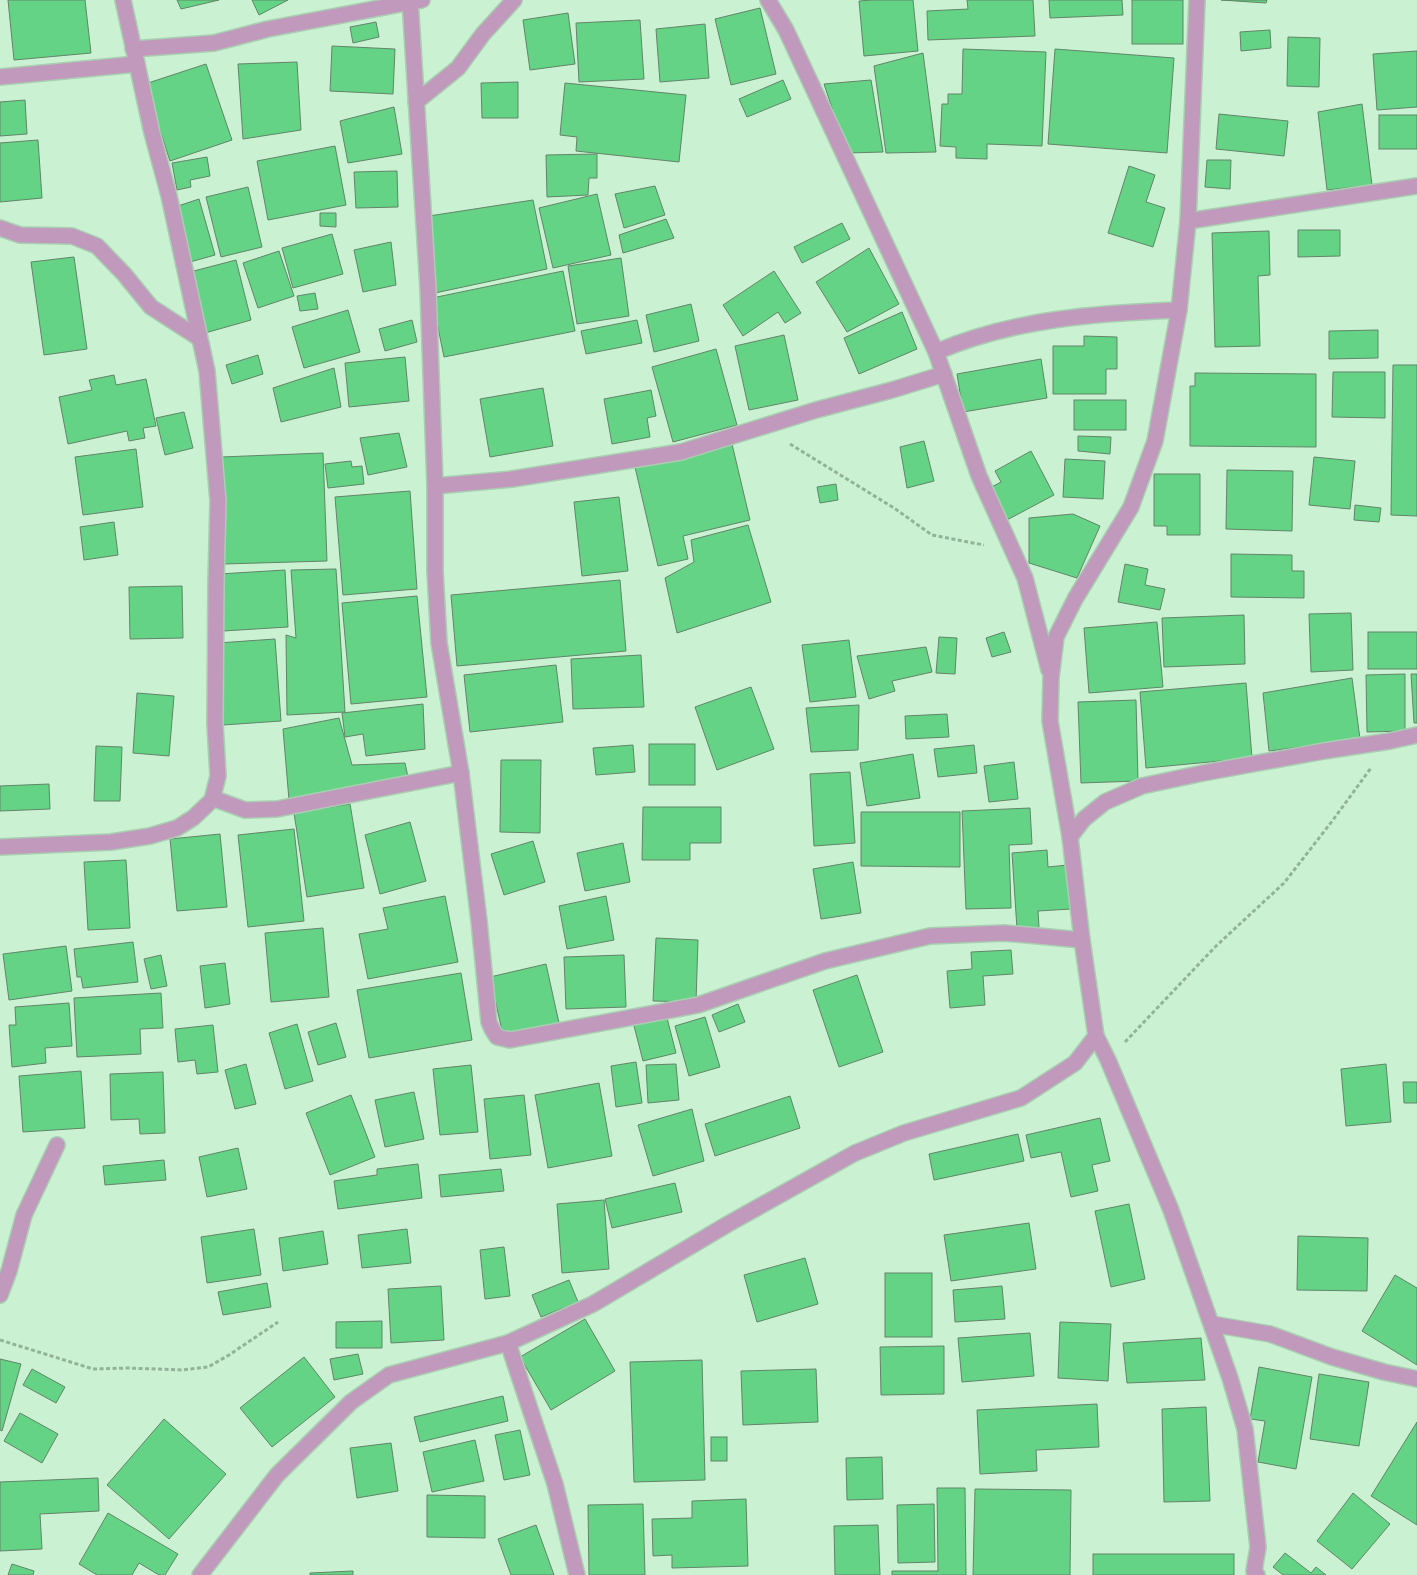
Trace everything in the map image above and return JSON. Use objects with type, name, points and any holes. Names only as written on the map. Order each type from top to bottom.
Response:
[{"type":"street","points":[[0,848],[111,842],[150,836],[177,828],[193,818],[212,800],[218,776],[215,696],[218,501],[208,372],[123,0]]},
{"type":"street","points":[[0,77],[214,43],[268,29],[414,0],[416,102],[428,288],[435,486],[435,571],[439,643],[461,773],[489,1022],[497,1037],[510,1040],[698,1005],[825,961],[930,936],[1004,934],[1082,940]]},
{"type":"street","points":[[416,102],[458,68],[483,34],[514,0]]},
{"type":"street","points":[[768,0],[786,30],[936,352],[979,476],[1025,578],[1051,678]]},
{"type":"street","points":[[1197,0],[1188,221],[1179,310],[1155,441],[1131,507],[1075,600],[1056,637],[1051,678],[1050,721],[1070,838],[1096,1036],[1172,1210],[1230,1378],[1244,1429],[1258,1547],[1254,1571],[1257,1575]]},
{"type":"street","points":[[1188,221],[1417,186]]},
{"type":"street","points":[[0,228],[20,235],[72,236],[97,246],[124,274],[151,307],[199,338]]},
{"type":"street","points":[[936,352],[989,332],[1036,322],[1077,316],[1179,310]]},
{"type":"street","points":[[435,486],[512,480],[681,452],[944,374]]},
{"type":"street","points":[[1070,838],[1084,819],[1105,802],[1142,786],[1315,753],[1417,736]]},
{"type":"street","points":[[212,800],[215,799],[245,810],[278,809],[461,773]]},
{"type":"street","points":[[200,1575],[278,1475],[351,1402],[389,1376],[508,1343],[593,1304],[728,1224],[855,1153],[904,1133],[1021,1098],[1075,1063],[1096,1036]]},
{"type":"street","points":[[0,1295],[9,1271],[24,1215],[57,1145]]},
{"type":"street","points":[[1212,1324],[1270,1334],[1332,1357],[1417,1379]]},
{"type":"street","points":[[508,1343],[555,1484],[578,1575]]},
{"type":"path","points":[[763,427],[894,508],[932,535],[991,547]]},
{"type":"path","points":[[1108,1060],[1215,947],[1284,883],[1333,820],[1390,741]]},
{"type":"path","points":[[0,1340],[93,1369],[182,1370],[208,1367],[278,1322]]},
{"type":"building","points":[[8,0],[85,0],[91,53],[14,60]]},
{"type":"building","points":[[177,0],[219,0],[181,9]]},
{"type":"building","points":[[252,0],[288,0],[259,15]]},
{"type":"building","points":[[913,0],[918,51],[864,56],[859,1]]},
{"type":"building","points":[[967,0],[1033,0],[1035,36],[928,40],[927,11],[968,9]]},
{"type":"building","points":[[1049,0],[1122,0],[1123,15],[1050,18]]},
{"type":"building","points":[[1132,0],[1183,0],[1183,44],[1132,44]]},
{"type":"building","points":[[1221,0],[1267,0],[1266,3]]},
{"type":"building","points":[[760,8],[776,74],[731,85],[715,19]]},
{"type":"building","points":[[568,13],[575,64],[530,70],[523,20]]},
{"type":"building","points":[[640,20],[644,79],[579,82],[576,23]]},
{"type":"building","points":[[376,22],[379,37],[353,43],[350,27]]},
{"type":"building","points":[[705,24],[709,78],[660,82],[656,29]]},
{"type":"building","points":[[1270,30],[1271,48],[1241,51],[1240,32]]},
{"type":"building","points":[[1288,37],[1320,38],[1319,87],[1287,86]]},
{"type":"building","points":[[332,46],[395,49],[393,94],[330,91]]},
{"type":"building","points":[[963,49],[1046,52],[1042,146],[987,144],[987,159],[956,158],[956,147],[940,146],[942,104],[948,104],[948,94],[962,94]]},
{"type":"building","points":[[1055,49],[1174,58],[1167,153],[1048,144]]},
{"type":"building","points":[[1417,51],[1417,107],[1377,110],[1373,54]]},
{"type":"building","points":[[923,53],[936,152],[886,153],[874,66]]},
{"type":"building","points":[[297,62],[301,130],[243,139],[238,64]]},
{"type":"building","points":[[206,64],[232,140],[170,161],[145,84]]},
{"type":"building","points":[[783,80],[791,99],[747,117],[739,99]]},
{"type":"building","points":[[871,80],[883,152],[847,153],[824,84]]},
{"type":"building","points":[[518,82],[518,118],[482,118],[481,83]]},
{"type":"building","points":[[565,83],[686,95],[679,162],[576,151],[577,137],[560,135]]},
{"type":"building","points":[[25,100],[27,134],[0,136],[0,102]]},
{"type":"building","points":[[1362,104],[1372,185],[1327,190],[1318,112]]},
{"type":"building","points":[[394,107],[402,154],[348,163],[340,121]]},
{"type":"building","points":[[1219,114],[1288,121],[1284,156],[1216,149]]},
{"type":"building","points":[[1379,115],[1417,115],[1417,149],[1379,149]]},
{"type":"building","points":[[38,140],[42,198],[0,202],[0,143]]},
{"type":"building","points":[[335,146],[346,205],[268,220],[257,161]]},
{"type":"building","points":[[597,154],[597,178],[589,178],[588,195],[547,197],[546,155]]},
{"type":"building","points":[[207,157],[210,176],[190,180],[191,187],[177,190],[172,163]]},
{"type":"building","points":[[1207,160],[1231,160],[1230,189],[1205,187]]},
{"type":"building","points":[[1129,166],[1155,175],[1146,202],[1165,208],[1153,247],[1108,233]]},
{"type":"building","points":[[397,171],[398,207],[356,208],[354,172]]},
{"type":"building","points":[[655,186],[665,215],[624,228],[615,194]]},
{"type":"building","points":[[248,187],[262,247],[221,257],[206,197]]},
{"type":"building","points":[[597,194],[611,255],[553,268],[539,208]]},
{"type":"building","points":[[199,199],[215,255],[183,264],[175,207]]},
{"type":"building","points":[[533,200],[547,269],[435,293],[429,216]]},
{"type":"building","points":[[320,213],[336,213],[336,227],[320,226]]},
{"type":"building","points":[[666,219],[674,238],[623,253],[619,235]]},
{"type":"building","points":[[842,223],[850,239],[802,263],[794,247]]},
{"type":"building","points":[[1298,230],[1340,230],[1340,256],[1298,257]]},
{"type":"building","points":[[1269,231],[1270,275],[1258,276],[1260,346],[1215,347],[1212,233]]},
{"type":"building","points":[[332,234],[343,274],[293,288],[282,248]]},
{"type":"building","points":[[391,242],[396,285],[363,292],[354,250]]},
{"type":"building","points":[[869,248],[899,304],[847,332],[816,282]]},
{"type":"building","points":[[279,251],[294,296],[258,308],[243,263]]},
{"type":"building","points":[[74,257],[87,349],[44,355],[31,262]]},
{"type":"building","points":[[621,258],[629,316],[577,324],[568,266]]},
{"type":"building","points":[[236,260],[251,320],[205,333],[190,272]]},
{"type":"building","points":[[563,271],[575,331],[444,357],[432,298]]},
{"type":"building","points":[[774,271],[801,313],[785,323],[778,312],[743,336],[723,305]]},
{"type":"building","points":[[315,293],[318,309],[300,311],[297,296]]},
{"type":"building","points":[[691,304],[699,341],[654,352],[646,315]]},
{"type":"building","points":[[348,310],[360,352],[304,368],[292,327]]},
{"type":"building","points":[[902,312],[917,349],[859,374],[844,338]]},
{"type":"building","points":[[412,320],[417,342],[385,351],[379,329]]},
{"type":"building","points":[[637,320],[642,343],[586,354],[581,331]]},
{"type":"building","points":[[1378,330],[1378,358],[1329,359],[1329,331]]},
{"type":"building","points":[[784,335],[798,400],[749,410],[735,346]]},
{"type":"building","points":[[1084,336],[1117,337],[1117,369],[1106,369],[1106,394],[1053,394],[1053,346],[1084,346]]},
{"type":"building","points":[[716,349],[737,425],[673,442],[652,367]]},
{"type":"building","points":[[258,355],[263,374],[232,384],[226,365]]},
{"type":"building","points":[[405,357],[409,401],[349,407],[345,363]]},
{"type":"building","points":[[1041,359],[1047,398],[963,412],[957,374]]},
{"type":"building","points":[[1393,365],[1417,365],[1417,516],[1391,515]]},
{"type":"building","points":[[334,368],[341,407],[281,422],[273,388]]},
{"type":"building","points":[[1333,372],[1385,372],[1385,418],[1332,417]]},
{"type":"building","points":[[1195,373],[1316,374],[1316,447],[1190,446],[1190,386],[1195,386]]},
{"type":"building","points":[[114,375],[116,385],[146,379],[156,426],[143,428],[145,438],[129,441],[127,431],[68,444],[59,397],[92,390],[89,380]]},
{"type":"building","points":[[543,388],[553,446],[490,457],[480,399]]},
{"type":"building","points":[[651,390],[656,416],[647,418],[650,437],[612,444],[604,399]]},
{"type":"building","points":[[1074,400],[1126,400],[1126,430],[1074,430]]},
{"type":"building","points":[[184,412],[193,448],[165,455],[156,418]]},
{"type":"building","points":[[399,433],[407,467],[368,475],[360,438]]},
{"type":"building","points":[[1078,436],[1111,437],[1110,454],[1078,451]]},
{"type":"building","points":[[924,441],[934,481],[907,488],[900,447]]},
{"type":"building","points":[[732,444],[750,520],[683,536],[688,559],[658,566],[635,467]]},
{"type":"building","points":[[136,449],[143,507],[83,515],[75,457]]},
{"type":"building","points":[[1031,451],[1054,495],[1005,521],[988,489],[1001,482],[995,471]]},
{"type":"building","points":[[323,453],[327,561],[224,564],[221,457]]},
{"type":"building","points":[[1314,457],[1355,461],[1350,509],[1309,505]]},
{"type":"building","points":[[1065,459],[1105,461],[1103,499],[1063,497]]},
{"type":"building","points":[[351,461],[352,467],[362,466],[364,484],[328,488],[325,464]]},
{"type":"building","points":[[1227,470],[1293,471],[1292,531],[1226,529]]},
{"type":"building","points":[[1154,474],[1200,474],[1200,535],[1167,535],[1167,526],[1154,526]]},
{"type":"building","points":[[836,484],[838,500],[820,503],[817,487]]},
{"type":"building","points":[[410,491],[417,589],[343,595],[335,497]]},
{"type":"building","points":[[619,497],[628,571],[582,576],[574,502]]},
{"type":"building","points":[[1355,505],[1381,508],[1379,522],[1354,520]]},
{"type":"building","points":[[1073,514],[1100,526],[1077,578],[1029,563],[1029,518]]},
{"type":"building","points":[[114,522],[118,555],[84,560],[80,527]]},
{"type":"building","points":[[748,525],[771,602],[677,633],[665,578],[694,562],[691,540]]},
{"type":"building","points":[[1231,554],[1292,555],[1292,571],[1304,571],[1304,598],[1231,597]]},
{"type":"building","points":[[1125,564],[1148,569],[1145,585],[1165,589],[1160,610],[1118,602]]},
{"type":"building","points":[[336,569],[345,712],[287,715],[286,635],[296,638],[291,570]]},
{"type":"building","points":[[285,570],[288,627],[223,631],[219,574]]},
{"type":"building","points":[[620,580],[626,651],[457,666],[451,595]]},
{"type":"building","points":[[182,586],[183,638],[130,639],[129,587]]},
{"type":"building","points":[[417,596],[427,697],[351,704],[342,603]]},
{"type":"building","points":[[1351,613],[1353,670],[1311,672],[1309,614]]},
{"type":"building","points":[[1244,615],[1245,664],[1164,667],[1162,618]]},
{"type":"building","points":[[1157,622],[1163,687],[1089,693],[1084,628]]},
{"type":"building","points":[[1004,632],[1011,652],[992,657],[986,638]]},
{"type":"building","points":[[1368,632],[1417,632],[1417,669],[1368,669]]},
{"type":"building","points":[[939,637],[957,638],[955,674],[936,673]]},
{"type":"building","points":[[275,639],[281,721],[223,725],[218,643]]},
{"type":"building","points":[[849,640],[856,697],[810,702],[802,645]]},
{"type":"building","points":[[926,647],[932,672],[892,681],[895,691],[869,699],[857,656]]},
{"type":"building","points":[[641,655],[644,707],[573,709],[571,659]]},
{"type":"building","points":[[556,665],[563,722],[470,732],[464,675]]},
{"type":"building","points":[[1405,674],[1405,731],[1367,732],[1366,675]]},
{"type":"building","points":[[1411,674],[1417,674],[1417,723],[1414,723]]},
{"type":"building","points":[[1352,678],[1360,739],[1269,751],[1263,693]]},
{"type":"building","points":[[1246,683],[1252,758],[1146,768],[1140,692]]},
{"type":"building","points":[[751,687],[774,749],[717,770],[695,707]]},
{"type":"building","points":[[137,693],[174,696],[169,756],[133,753]]},
{"type":"building","points":[[1136,700],[1138,781],[1081,783],[1078,702]]},
{"type":"building","points":[[423,704],[425,749],[366,756],[363,734],[345,737],[342,713]]},
{"type":"building","points":[[859,705],[858,750],[811,752],[806,708]]},
{"type":"building","points":[[947,714],[949,737],[906,739],[905,716]]},
{"type":"building","points":[[339,718],[352,765],[405,763],[409,782],[289,800],[283,729]]},
{"type":"building","points":[[649,744],[695,744],[695,785],[649,785]]},
{"type":"building","points":[[633,745],[635,772],[596,775],[593,748]]},
{"type":"building","points":[[974,745],[977,773],[938,777],[934,749]]},
{"type":"building","points":[[96,746],[122,747],[120,801],[94,801]]},
{"type":"building","points":[[913,754],[920,798],[867,806],[860,763]]},
{"type":"building","points":[[501,760],[541,760],[540,833],[500,832]]},
{"type":"building","points":[[1014,762],[1018,799],[989,802],[984,766]]},
{"type":"building","points":[[850,772],[855,843],[814,846],[810,774]]},
{"type":"building","points":[[49,784],[50,809],[0,811],[0,786]]},
{"type":"building","points":[[350,804],[364,888],[307,897],[294,813]]},
{"type":"building","points":[[643,807],[721,807],[721,843],[690,843],[690,860],[642,860]]},
{"type":"building","points":[[1030,808],[1032,844],[1009,845],[1011,908],[966,909],[962,811]]},
{"type":"building","points":[[861,812],[960,812],[960,867],[861,866]]},
{"type":"building","points":[[410,822],[426,881],[380,894],[365,835]]},
{"type":"building","points":[[294,829],[304,921],[248,927],[238,835]]},
{"type":"building","points":[[220,834],[227,907],[177,911],[170,839]]},
{"type":"building","points":[[533,841],[545,882],[504,895],[491,854]]},
{"type":"building","points":[[623,843],[630,882],[585,891],[577,853]]},
{"type":"building","points":[[1047,850],[1048,867],[1068,865],[1071,909],[1038,911],[1039,928],[1017,929],[1012,853]]},
{"type":"building","points":[[126,860],[130,928],[88,930],[84,862]]},
{"type":"building","points":[[853,862],[861,913],[821,919],[813,869]]},
{"type":"building","points":[[445,896],[458,962],[368,979],[359,934],[388,929],[383,908]]},
{"type":"building","points":[[606,896],[614,940],[567,949],[559,906]]},
{"type":"building","points":[[323,928],[329,997],[271,1002],[265,933]]},
{"type":"building","points":[[656,938],[698,940],[696,1002],[653,1001]]},
{"type":"building","points":[[133,942],[138,982],[83,988],[81,977],[77,977],[74,949]]},
{"type":"building","points":[[66,946],[72,991],[9,1000],[3,954]]},
{"type":"building","points":[[1011,950],[1013,974],[983,976],[985,1005],[950,1008],[947,971],[972,969],[971,952]]},
{"type":"building","points":[[161,955],[167,986],[151,989],[144,959]]},
{"type":"building","points":[[624,955],[626,1007],[566,1009],[564,957]]},
{"type":"building","points":[[225,963],[230,1004],[205,1008],[200,966]]},
{"type":"building","points":[[546,964],[559,1023],[503,1035],[490,977]]},
{"type":"building","points":[[461,973],[472,1040],[369,1058],[357,990]]},
{"type":"building","points":[[857,975],[883,1052],[839,1067],[813,990]]},
{"type":"building","points":[[161,993],[163,1028],[140,1029],[141,1054],[77,1057],[74,998]]},
{"type":"building","points":[[69,1003],[72,1046],[45,1048],[46,1063],[12,1067],[9,1025],[16,1025],[15,1007]]},
{"type":"building","points":[[738,1004],[745,1022],[719,1032],[712,1015]]},
{"type":"building","points":[[666,1014],[676,1053],[643,1061],[633,1022]]},
{"type":"building","points":[[705,1017],[720,1067],[689,1076],[675,1026]]},
{"type":"building","points":[[336,1023],[346,1057],[318,1065],[308,1032]]},
{"type":"building","points":[[297,1024],[313,1081],[285,1089],[269,1033]]},
{"type":"building","points":[[213,1025],[218,1072],[197,1074],[195,1060],[178,1062],[175,1029]]},
{"type":"building","points":[[636,1062],[642,1103],[616,1107],[611,1066]]},
{"type":"building","points":[[246,1064],[256,1104],[235,1109],[225,1070]]},
{"type":"building","points":[[676,1064],[679,1100],[648,1103],[646,1065]]},
{"type":"building","points":[[1386,1064],[1391,1122],[1346,1126],[1341,1069]]},
{"type":"building","points":[[471,1065],[478,1132],[440,1135],[433,1069]]},
{"type":"building","points":[[81,1071],[85,1128],[23,1132],[19,1076]]},
{"type":"building","points":[[163,1072],[165,1133],[140,1134],[139,1119],[111,1120],[110,1074]]},
{"type":"building","points":[[1403,1082],[1417,1082],[1417,1103],[1404,1103]]},
{"type":"building","points":[[599,1083],[612,1156],[548,1168],[535,1095]]},
{"type":"building","points":[[414,1092],[424,1139],[385,1147],[375,1100]]},
{"type":"building","points":[[351,1095],[375,1157],[330,1175],[306,1113]]},
{"type":"building","points":[[524,1095],[531,1155],[490,1159],[484,1099]]},
{"type":"building","points":[[790,1096],[800,1128],[715,1156],[705,1124]]},
{"type":"building","points":[[692,1109],[704,1161],[653,1176],[638,1125]]},
{"type":"building","points":[[1100,1118],[1110,1161],[1092,1165],[1098,1191],[1071,1197],[1061,1152],[1031,1158],[1026,1135]]},
{"type":"building","points":[[1018,1134],[1024,1161],[934,1180],[929,1154]]},
{"type":"building","points":[[238,1148],[247,1189],[207,1197],[199,1157]]},
{"type":"building","points":[[164,1160],[166,1180],[105,1185],[103,1166]]},
{"type":"building","points":[[418,1164],[422,1198],[338,1209],[334,1181],[377,1175],[377,1169]]},
{"type":"building","points":[[501,1169],[504,1191],[441,1197],[439,1175]]},
{"type":"building","points":[[675,1183],[682,1212],[612,1228],[605,1199]]},
{"type":"building","points":[[604,1200],[609,1269],[562,1273],[557,1204]]},
{"type":"building","points":[[1129,1204],[1145,1279],[1111,1287],[1095,1211]]},
{"type":"building","points":[[1029,1223],[1036,1269],[951,1281],[944,1235]]},
{"type":"building","points":[[254,1229],[261,1275],[207,1283],[201,1237]]},
{"type":"building","points":[[407,1229],[411,1263],[362,1268],[358,1235]]},
{"type":"building","points":[[323,1231],[328,1264],[283,1271],[279,1238]]},
{"type":"building","points":[[1298,1236],[1368,1238],[1367,1291],[1297,1290]]},
{"type":"building","points":[[504,1247],[510,1296],[485,1299],[480,1250]]},
{"type":"building","points":[[805,1258],[818,1304],[757,1322],[744,1275]]},
{"type":"building","points":[[885,1273],[932,1273],[932,1337],[885,1337]]},
{"type":"building","points":[[1395,1275],[1417,1288],[1417,1365],[1362,1331]]},
{"type":"building","points":[[569,1280],[578,1302],[541,1317],[532,1295]]},
{"type":"building","points":[[267,1283],[271,1307],[223,1315],[218,1292]]},
{"type":"building","points":[[441,1286],[444,1340],[391,1343],[388,1289]]},
{"type":"building","points":[[1002,1286],[1005,1319],[955,1322],[953,1290]]},
{"type":"building","points":[[585,1319],[615,1371],[551,1410],[520,1357]]},
{"type":"building","points":[[382,1321],[382,1348],[336,1348],[336,1322]]},
{"type":"building","points":[[1060,1322],[1111,1324],[1108,1381],[1058,1378]]},
{"type":"building","points":[[1030,1333],[1034,1376],[962,1382],[958,1338]]},
{"type":"building","points":[[1201,1338],[1205,1380],[1127,1383],[1123,1343]]},
{"type":"building","points":[[944,1346],[944,1394],[881,1395],[880,1347]]},
{"type":"building","points":[[358,1354],[363,1374],[334,1380],[330,1359]]},
{"type":"building","points":[[304,1357],[335,1397],[272,1447],[240,1408]]},
{"type":"building","points":[[0,1359],[21,1364],[2,1431],[0,1430]]},
{"type":"building","points":[[702,1360],[705,1480],[634,1482],[630,1362]]},
{"type":"building","points":[[1259,1367],[1312,1377],[1296,1469],[1258,1462],[1265,1421],[1250,1419]]},
{"type":"building","points":[[32,1369],[65,1387],[56,1403],[23,1385]]},
{"type":"building","points":[[816,1369],[818,1422],[743,1425],[741,1371]]},
{"type":"building","points":[[1319,1374],[1369,1382],[1359,1446],[1310,1439]]},
{"type":"building","points":[[503,1396],[508,1421],[420,1442],[414,1417]]},
{"type":"building","points":[[1097,1404],[1099,1447],[1036,1450],[1037,1471],[980,1474],[977,1410]]},
{"type":"building","points":[[1206,1407],[1210,1501],[1164,1502],[1162,1409]]},
{"type":"building","points":[[20,1413],[58,1434],[42,1463],[4,1441]]},
{"type":"building","points":[[164,1419],[226,1474],[169,1539],[107,1485]]},
{"type":"building","points":[[1417,1422],[1417,1525],[1371,1496]]},
{"type":"building","points":[[520,1430],[530,1475],[504,1480],[495,1435]]},
{"type":"building","points":[[711,1437],[727,1437],[727,1461],[711,1461]]},
{"type":"building","points":[[475,1440],[484,1481],[432,1492],[423,1452]]},
{"type":"building","points":[[391,1443],[398,1491],[357,1498],[350,1448]]},
{"type":"building","points":[[882,1457],[883,1499],[847,1500],[846,1458]]},
{"type":"building","points":[[98,1478],[99,1511],[40,1514],[42,1549],[0,1551],[0,1482]]},
{"type":"building","points":[[937,1488],[965,1488],[966,1575],[892,1575],[892,1571],[938,1571]]},
{"type":"building","points":[[975,1489],[1071,1490],[1070,1575],[973,1575]]},
{"type":"building","points":[[1353,1493],[1390,1524],[1352,1569],[1317,1541]]},
{"type":"building","points":[[427,1495],[485,1496],[485,1538],[427,1537]]},
{"type":"building","points":[[746,1499],[748,1566],[672,1568],[672,1555],[653,1556],[652,1519],[692,1518],[692,1501]]},
{"type":"building","points":[[643,1504],[645,1575],[589,1575],[588,1505]]},
{"type":"building","points":[[934,1504],[935,1562],[898,1563],[897,1505]]},
{"type":"building","points":[[108,1513],[178,1554],[165,1575],[159,1575],[139,1563],[132,1575],[97,1575],[79,1564]]},
{"type":"building","points":[[536,1525],[554,1575],[511,1575],[498,1539]]},
{"type":"building","points":[[878,1525],[880,1575],[835,1575],[834,1526]]},
{"type":"building","points":[[1285,1553],[1311,1573],[1316,1567],[1326,1575],[1283,1575],[1273,1567]]},
{"type":"building","points":[[1093,1554],[1234,1554],[1234,1575],[1093,1575]]},
{"type":"building","points":[[12,1564],[34,1571],[33,1575],[8,1575]]},
{"type":"building","points":[[353,1571],[353,1575],[310,1575],[310,1573]]}]
